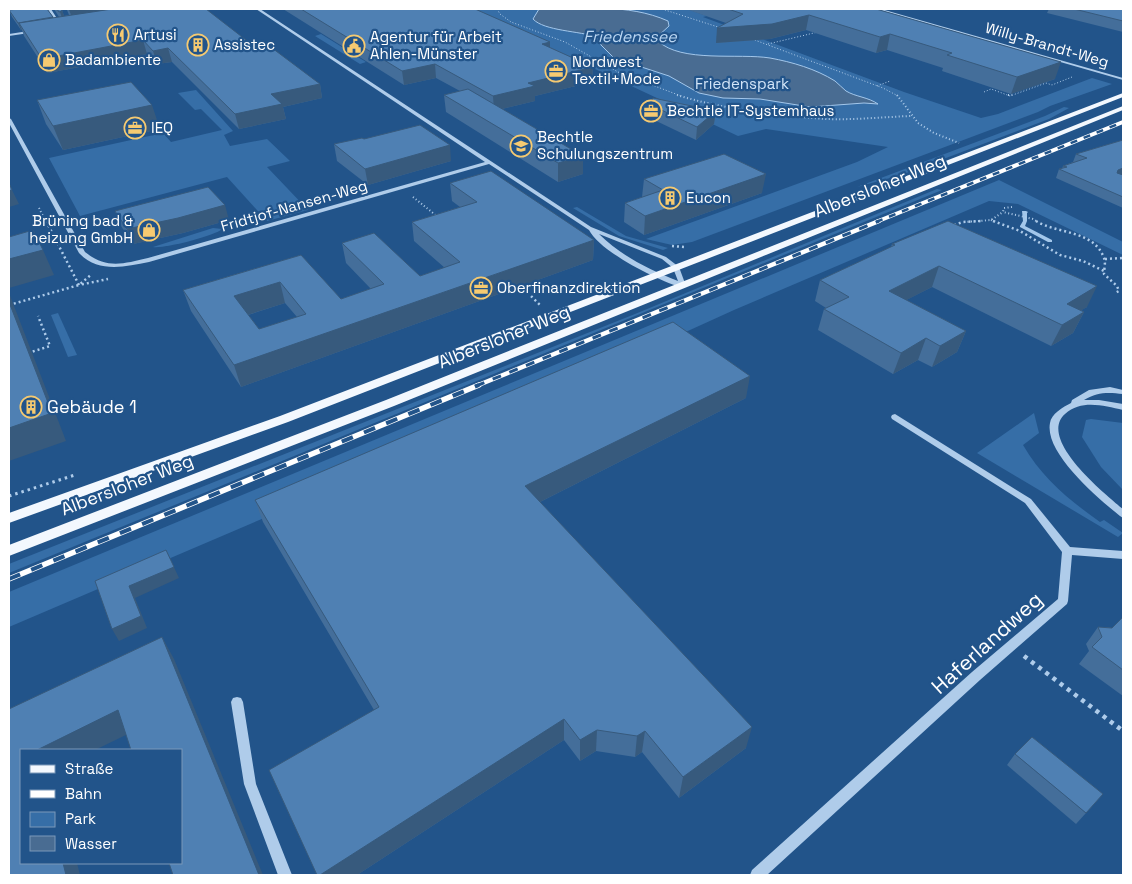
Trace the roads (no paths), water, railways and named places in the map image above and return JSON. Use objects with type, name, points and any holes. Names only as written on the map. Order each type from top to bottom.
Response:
[{"type":"main road","name":"Albersloher Weg","points":[[9,518],[284,419],[1123,95]]},
{"type":"main road","name":"Albersloher Weg","points":[[9,551],[399,400],[1123,108]]},
{"type":"street","points":[[258,9],[590,228],[658,254],[676,267],[683,286]]},
{"type":"street","name":"Willy-Brandt-Weg","points":[[878,9],[1123,79]]},
{"type":"street","points":[[42,10],[49,10],[62,27]]},
{"type":"street","points":[[53,28],[72,25]]},
{"type":"street","points":[[9,35],[44,30]]},
{"type":"street","name":"Fridtjof-Nansen-Weg","points":[[9,119],[82,254],[90,261],[102,266],[149,260],[491,162]]},
{"type":"street","points":[[590,228],[600,239],[654,275],[683,286]]},
{"type":"street","points":[[1123,392],[1109,389],[1096,390],[1083,396],[1054,420],[1053,431],[1059,446],[1078,473],[1123,514]]},
{"type":"street","points":[[1067,408],[1083,402],[1123,407]]},
{"type":"street","points":[[895,417],[1028,501],[1067,551],[1123,555]]},
{"type":"street","name":"Haferlandweg","points":[[757,875],[976,676],[1012,647],[1063,601],[1067,551]]},
{"type":"street","points":[[237,702],[250,784],[285,875]]},
{"type":"water","name":"Friedenssee","points":[[604,8],[653,15],[668,21],[669,26],[657,37],[658,41],[668,48],[695,55],[757,57],[787,62],[820,73],[835,81],[846,91],[878,104],[864,103],[810,107],[760,99],[723,98],[699,93],[669,76],[614,58],[601,45],[597,37],[538,23],[533,19],[539,9]]},
{"type":"waterway","points":[[9,10],[17,9]]},
{"type":"waterway","points":[[1026,212],[1024,212],[1025,221],[1022,226],[1050,241]]},
{"type":"railway","points":[[876,222],[1123,122]]},
{"type":"railway","points":[[476,386],[879,221]]},
{"type":"railway","points":[[9,579],[479,385]]},
{"type":"place","name":"Artusi","points":[[118,35]]},
{"type":"place","name":"Assistec","points":[[198,45]]},
{"type":"place","name":"Agentur für Arbeit Ahlen-Münster","points":[[354,46]]},
{"type":"place","name":"Badambiente","points":[[49,60]]},
{"type":"place","name":"Nordwest Textil+Mode","points":[[556,71]]},
{"type":"place","name":"Bechtle IT-Systemhaus","points":[[651,111]]},
{"type":"place","name":"IEQ","points":[[135,128]]},
{"type":"place","name":"Bechtle Schulungszentrum","points":[[521,146]]},
{"type":"place","name":"Eucon","points":[[670,198]]},
{"type":"place","name":"Brüning bad & heizung GmbH","points":[[149,230]]},
{"type":"place","name":"Oberfinanzdirektion","points":[[481,288]]},
{"type":"place","name":"Gebäude 1","points":[[31,407]]},
{"type":"park label","name":"Friedenspark","points":[[742,84]]}]
